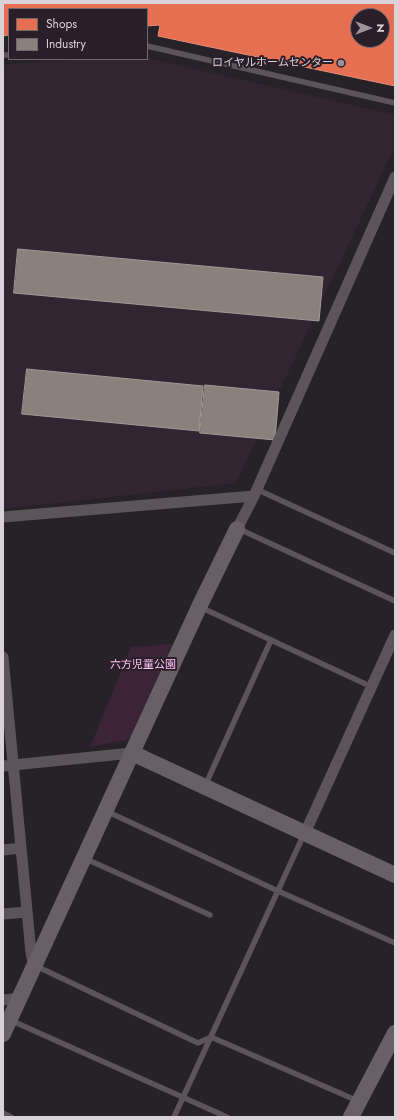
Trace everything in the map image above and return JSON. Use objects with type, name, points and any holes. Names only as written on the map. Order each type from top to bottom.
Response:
[{"type":"street","points":[[3,1034],[199,607],[255,492],[395,178]]},
{"type":"street","points":[[3,518],[255,492]]},
{"type":"street","points":[[305,833],[395,635]]},
{"type":"street","points":[[3,657],[8,766],[21,848],[31,953],[34,966]]},
{"type":"street","points":[[8,766],[132,753],[395,875]]},
{"type":"street","points":[[3,850],[21,848]]},
{"type":"street","points":[[3,914],[27,912]]},
{"type":"street","points":[[3,1000],[20,998]]},
{"type":"street","points":[[351,1117],[395,1033]]},
{"type":"lane","points":[[148,46],[395,103]]},
{"type":"lane","points":[[255,492],[395,553]]},
{"type":"lane","points":[[237,528],[395,601]]},
{"type":"lane","points":[[199,607],[372,687]]},
{"type":"lane","points":[[204,786],[271,640]]},
{"type":"lane","points":[[105,811],[278,891],[395,942]]},
{"type":"lane","points":[[174,1117],[305,833]]},
{"type":"lane","points":[[84,858],[210,915]]},
{"type":"lane","points":[[34,966],[198,1042],[211,1037],[360,1101]]},
{"type":"lane","points":[[10,1019],[227,1117]]},
{"type":"lane","points":[[3,1113],[11,1117]]},
{"type":"shaded area","points":[[148,58],[395,115],[395,146],[236,483],[3,509],[3,65],[67,60],[148,60]]},
{"type":"green space","name":"六方児童公園","points":[[173,644],[134,735],[126,740],[90,747],[131,647]]},
{"type":"building: Shops","name":"ロイヤルホームセンター","points":[[3,3],[395,3],[395,86],[158,36],[160,25],[148,26],[148,8],[8,8],[8,35],[3,36]]},
{"type":"building: Industry","points":[[18,249],[323,277],[319,321],[14,293]]},
{"type":"building: Industry","points":[[27,369],[203,386],[199,431],[22,414]]},
{"type":"building: Industry","points":[[205,385],[279,392],[275,440],[200,433]]},
{"type":"place","name":"ロイヤルホームセンター","points":[[341,63]]}]
